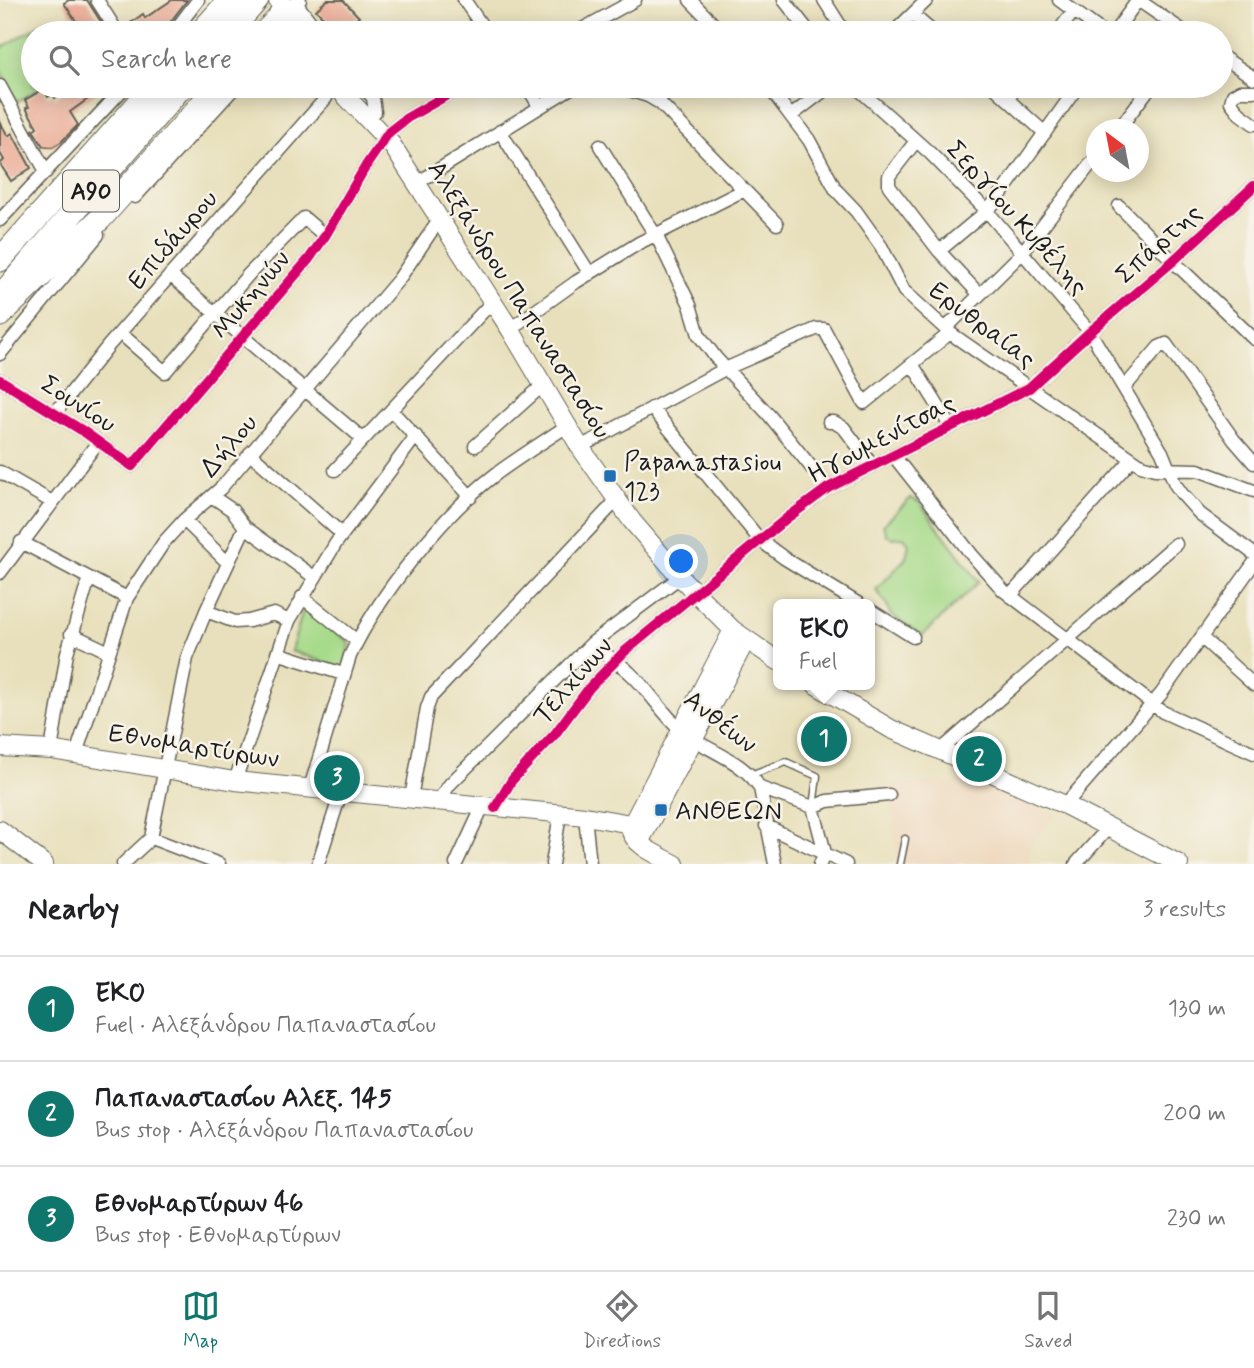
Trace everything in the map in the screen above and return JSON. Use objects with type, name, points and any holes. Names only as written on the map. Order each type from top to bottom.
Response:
[{"type":"highway","points":[[194,21],[208,0]]},
{"type":"highway","points":[[211,21],[230,0]]},
{"type":"highway","points":[[256,21],[279,11]]},
{"type":"highway","name":"Α90","points":[[0,260],[143,98]]},
{"type":"highway","name":"Α90","points":[[0,297],[172,98]]},
{"type":"highway","points":[[0,315],[100,219],[207,98]]},
{"type":"main road","name":"Αλεξάνδρου Παπαναστασίου","points":[[350,98],[388,138]]},
{"type":"main road","name":"Αλεξάνδρου Παπαναστασίου","points":[[355,98],[375,112],[388,138],[616,501],[696,593],[740,635],[773,657]]},
{"type":"main road","points":[[675,864],[636,831],[740,635]]},
{"type":"main road","points":[[825,690],[891,729],[1065,806],[1179,864]]},
{"type":"main road","name":"Εθνομαρτύρων","points":[[0,747],[51,750],[235,781],[585,816],[636,831]]},
{"type":"main road","points":[[0,830],[44,864]]},
{"type":"street","points":[[97,0],[110,21]]},
{"type":"street","points":[[182,21],[198,0]]},
{"type":"street","points":[[597,21],[635,0]]},
{"type":"street","points":[[690,0],[710,21]]},
{"type":"street","points":[[784,0],[801,21]]},
{"type":"street","points":[[824,0],[837,21]]},
{"type":"street","points":[[906,21],[927,0]]},
{"type":"street","points":[[1059,0],[1088,21]]},
{"type":"street","points":[[1123,21],[1138,0],[1169,21]]},
{"type":"street","points":[[467,1],[480,21]]},
{"type":"street","points":[[279,11],[297,21]]},
{"type":"street","points":[[1066,21],[1074,11]]},
{"type":"street","points":[[913,15],[920,21]]},
{"type":"street","points":[[1233,64],[1254,78]]},
{"type":"street","points":[[0,86],[46,172]]},
{"type":"street","points":[[1233,95],[1254,91]]},
{"type":"street","points":[[0,220],[115,98]]},
{"type":"street","points":[[0,354],[89,245],[225,98]]},
{"type":"street","name":"Επιδάυρου","points":[[55,413],[170,275],[334,98]]},
{"type":"street","points":[[388,138],[407,117],[441,98]]},
{"type":"street","points":[[534,98],[539,107]]},
{"type":"street","points":[[417,183],[554,98]]},
{"type":"street","points":[[651,98],[657,100],[777,224]]},
{"type":"street","name":"Ερυθραίας","points":[[778,98],[809,140],[836,190],[856,211],[881,246],[904,291],[948,331],[1132,459],[1149,468],[1198,470],[1254,491]]},
{"type":"street","points":[[792,115],[814,98]]},
{"type":"street","name":"Σεργίου Κυβέλης","points":[[868,98],[987,211],[1090,332],[1163,452],[1175,484],[1200,514],[1254,554]]},
{"type":"street","points":[[939,251],[987,211],[1017,174],[1070,98]]},
{"type":"street","points":[[1126,119],[1142,98]]},
{"type":"street","points":[[1232,98],[1231,102],[1240,114],[1254,124]]},
{"type":"street","points":[[1007,99],[1045,133]]},
{"type":"street","points":[[500,131],[590,274]]},
{"type":"street","name":"Μυκηνών","points":[[132,466],[302,268],[326,236],[388,138]]},
{"type":"street","points":[[916,141],[889,176],[888,182],[939,251],[979,294]]},
{"type":"street","points":[[600,146],[655,234],[690,305],[699,335],[828,488]]},
{"type":"street","points":[[580,447],[725,369],[816,329],[824,329],[864,403],[948,331],[979,294],[1021,254],[1086,171]]},
{"type":"street","points":[[510,329],[590,274],[655,234],[744,190]]},
{"type":"street","name":"Σπάρτης","points":[[1090,332],[1251,194]]},
{"type":"street","points":[[1119,206],[1254,339]]},
{"type":"street","points":[[120,333],[165,372],[256,266],[304,218],[326,236]]},
{"type":"street","name":"Δήλου","points":[[245,527],[232,510],[214,497],[398,279],[439,220]]},
{"type":"street","points":[[170,275],[363,439]]},
{"type":"street","points":[[335,470],[492,302]]},
{"type":"street","name":"Ηγουμενίτσας","points":[[696,593],[828,488],[1030,388],[1090,332]]},
{"type":"street","points":[[1124,388],[1159,347],[1166,344],[1170,346],[1234,440],[1254,463]]},
{"type":"street","points":[[912,364],[951,427]]},
{"type":"street","name":"Σουνίου","points":[[0,380],[55,413],[132,466]]},
{"type":"street","points":[[475,446],[543,385]]},
{"type":"street","points":[[652,408],[760,540],[851,599]]},
{"type":"street","points":[[391,410],[471,498]]},
{"type":"street","points":[[829,422],[844,428],[872,465]]},
{"type":"street","points":[[310,788],[343,674],[357,640],[410,561],[450,516],[495,475],[567,426]]},
{"type":"street","points":[[235,781],[289,621],[342,534],[416,436]]},
{"type":"street","points":[[0,573],[21,541],[98,442]]},
{"type":"street","points":[[250,453],[342,534]]},
{"type":"street","points":[[893,455],[972,555],[1010,596],[1152,705],[1254,753]]},
{"type":"street","points":[[1010,596],[1132,459]]},
{"type":"street","points":[[0,472],[52,502]]},
{"type":"street","points":[[76,754],[127,598],[163,542],[184,520],[214,497]]},
{"type":"street","points":[[411,798],[431,697],[616,501]]},
{"type":"street","points":[[184,520],[228,563]]},
{"type":"street","points":[[123,864],[151,838],[187,659],[245,527],[314,577]]},
{"type":"street","points":[[21,541],[127,598]]},
{"type":"street","points":[[940,751],[1176,544]]},
{"type":"street","points":[[1065,806],[1152,705],[1254,563]]},
{"type":"street","points":[[438,801],[450,783],[592,643],[680,577]]},
{"type":"street","points":[[51,750],[71,634],[89,578]]},
{"type":"street","name":"Τελχίνων","points":[[456,864],[489,807],[548,742],[580,697],[614,661],[696,593]]},
{"type":"street","points":[[302,597],[357,640]]},
{"type":"street","points":[[206,611],[235,622],[274,614],[289,621]]},
{"type":"street","points":[[875,613],[913,637]]},
{"type":"street","points":[[71,634],[109,652]]},
{"type":"street","points":[[1202,638],[1254,685]]},
{"type":"street","name":"Ανθέων","points":[[592,643],[634,676],[686,734],[727,758],[749,775],[760,788],[774,863]]},
{"type":"street","points":[[277,653],[343,674]]},
{"type":"street","points":[[760,788],[813,807],[827,801],[889,795]]},
{"type":"street","points":[[318,864],[341,792]]},
{"type":"street","points":[[813,807],[822,859]]},
{"type":"street","points":[[552,864],[561,814]]},
{"type":"street","points":[[585,816],[590,864]]},
{"type":"street","points":[[766,826],[822,859],[846,864]]},
{"type":"street","points":[[1076,864],[1108,828]]},
{"type":"street","points":[[151,838],[219,864]]},
{"type":"lane","points":[[749,775],[786,762],[817,776],[813,807]]},
{"type":"lane","points":[[901,864],[905,839]]},
{"type":"shaded area","points":[[974,775],[1056,814],[1031,844],[1028,864],[898,862],[891,783],[970,783]]},
{"type":"green space","points":[[21,36],[21,98],[24,98],[17,102],[0,70],[0,49]]},
{"type":"green space","points":[[911,498],[919,502],[979,582],[922,636],[890,614],[876,590],[906,558],[909,544],[904,537],[892,538],[887,535],[883,525]]},
{"type":"green space","points":[[304,607],[350,643],[344,669],[291,651]]},
{"type":"building","points":[[69,0],[87,0],[100,21],[76,21],[64,3]]},
{"type":"building","points":[[172,0],[187,0],[171,21],[133,21],[143,14],[145,18]]},
{"type":"building","points":[[327,0],[343,0],[359,17],[354,21],[327,21],[316,10]]},
{"type":"building","points":[[89,98],[70,112],[78,125],[52,147],[43,146],[33,130],[37,127],[26,108],[29,107],[25,100]]},
{"type":"building","points":[[0,122],[8,136],[12,133],[31,168],[11,181],[0,164],[4,160],[0,153]]},
{"type":"cycle path","points":[[0,380],[83,431],[132,466],[309,259],[389,132],[442,98]]},
{"type":"cycle path","points":[[495,808],[512,780],[555,734],[590,687],[624,652],[787,518],[828,488],[1029,388],[1254,186]]},
{"type":"place","name":"Papanastasiou 123","points":[[610,476]]},
{"type":"place","name":"EKO","points":[[824,739]]},
{"type":"place","name":"Παπαναστασίου Αλεξ. 145","points":[[979,759]]},
{"type":"place","name":"Εθνομαρτύρων 46","points":[[337,778]]},
{"type":"place","name":"ΑΝΘΕΩΝ","points":[[661,810]]}]
